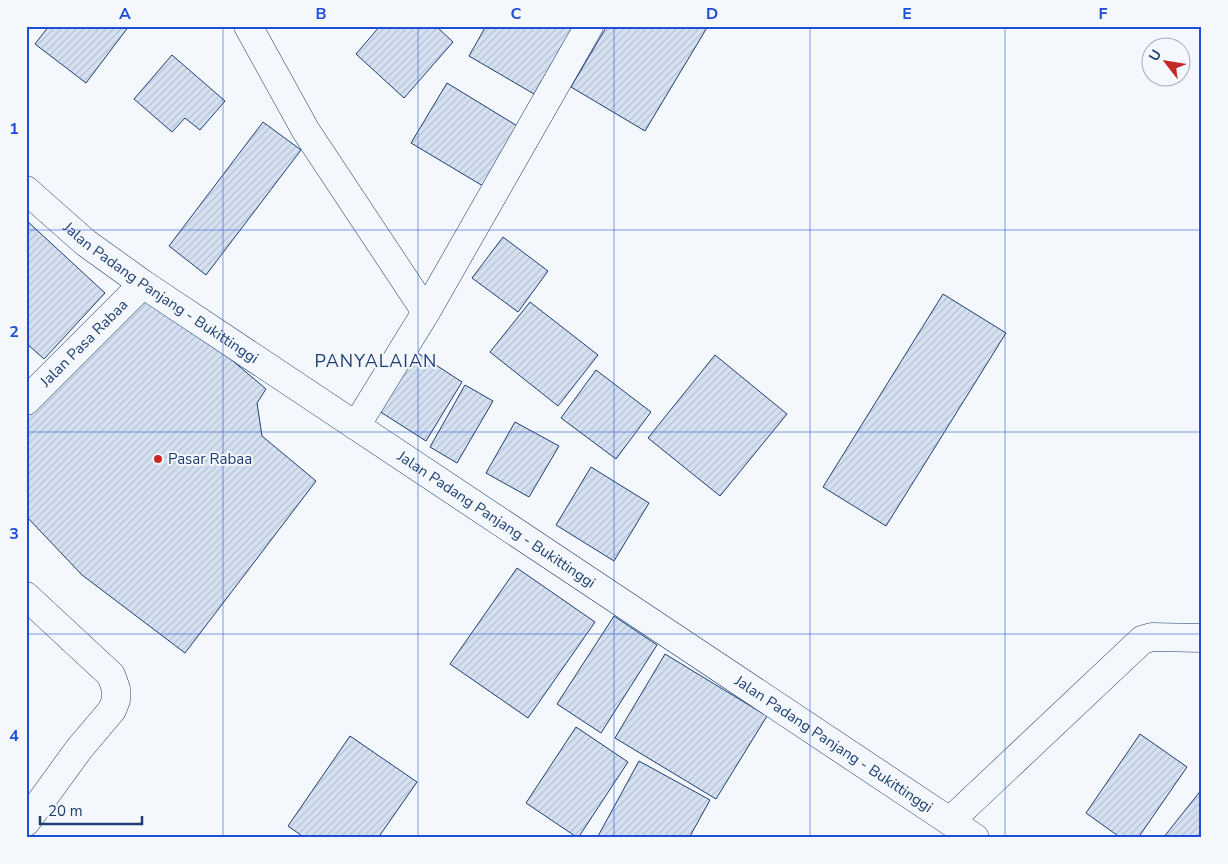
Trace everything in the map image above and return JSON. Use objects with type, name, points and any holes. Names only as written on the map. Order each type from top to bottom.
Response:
[{"type":"main road","points":[[248,26],[306,131],[426,312]]},
{"type":"main road","points":[[356,426],[426,312],[589,26]]},
{"type":"main road","name":"Jalan Padang Panjang - Bukittinggi","points":[[26,190],[86,243],[143,284],[974,838]]},
{"type":"main road","name":"Jalan Pasa Rabaa","points":[[26,401],[143,284]]},
{"type":"main road","points":[[26,596],[111,675],[116,689],[116,700],[112,710],[79,749],[26,822]]},
{"type":"main road","points":[[950,821],[1142,640],[1152,636],[1202,638]]},
{"type":"building","points":[[49,26],[129,26],[86,83],[35,44]]},
{"type":"building","points":[[380,26],[436,26],[453,42],[404,98],[356,54]]},
{"type":"building","points":[[486,26],[574,26],[534,94],[469,56]]},
{"type":"building","points":[[607,26],[708,26],[645,131],[571,87]]},
{"type":"building","points":[[172,55],[225,101],[200,130],[185,118],[172,132],[134,99]]},
{"type":"building","points":[[447,83],[519,127],[483,186],[411,143]]},
{"type":"building","points":[[263,122],[301,150],[206,275],[169,246]]},
{"type":"building","points":[[26,220],[105,293],[44,359],[26,343]]},
{"type":"building","points":[[503,237],[548,271],[518,312],[472,278]]},
{"type":"building","points":[[943,294],[1006,333],[886,526],[823,487]]},
{"type":"building","name":"Pasar Rabaa","points":[[145,296],[214,345],[266,389],[257,403],[262,436],[316,481],[185,653],[82,575],[26,516],[26,413]]},
{"type":"building","points":[[530,302],[598,355],[558,406],[490,352]]},
{"type":"building","points":[[416,352],[462,382],[426,441],[379,411]]},
{"type":"building","points":[[715,355],[787,414],[720,496],[648,438]]},
{"type":"building","points":[[596,370],[651,412],[616,459],[561,418]]},
{"type":"building","points":[[465,385],[493,401],[457,463],[430,447]]},
{"type":"building","points":[[515,422],[559,446],[529,497],[486,473]]},
{"type":"building","points":[[591,467],[649,503],[614,561],[556,525]]},
{"type":"building","points":[[517,568],[595,622],[528,718],[450,664]]},
{"type":"building","points":[[614,616],[657,645],[601,733],[557,704]]},
{"type":"building","points":[[665,654],[767,716],[716,799],[615,738]]},
{"type":"building","points":[[576,727],[628,762],[578,838],[526,803]]},
{"type":"building","points":[[1140,734],[1187,767],[1138,838],[1121,838],[1086,813]]},
{"type":"building","points":[[350,736],[417,782],[378,838],[305,838],[288,826]]},
{"type":"building","points":[[639,761],[710,800],[689,838],[597,838]]},
{"type":"building","points":[[1202,789],[1202,838],[1163,838]]},
{"type":"place","name":"Pasar Rabaa","points":[[158,459]]},
{"type":"district","name":"PANYALAIAN","points":[[376,361]]}]
